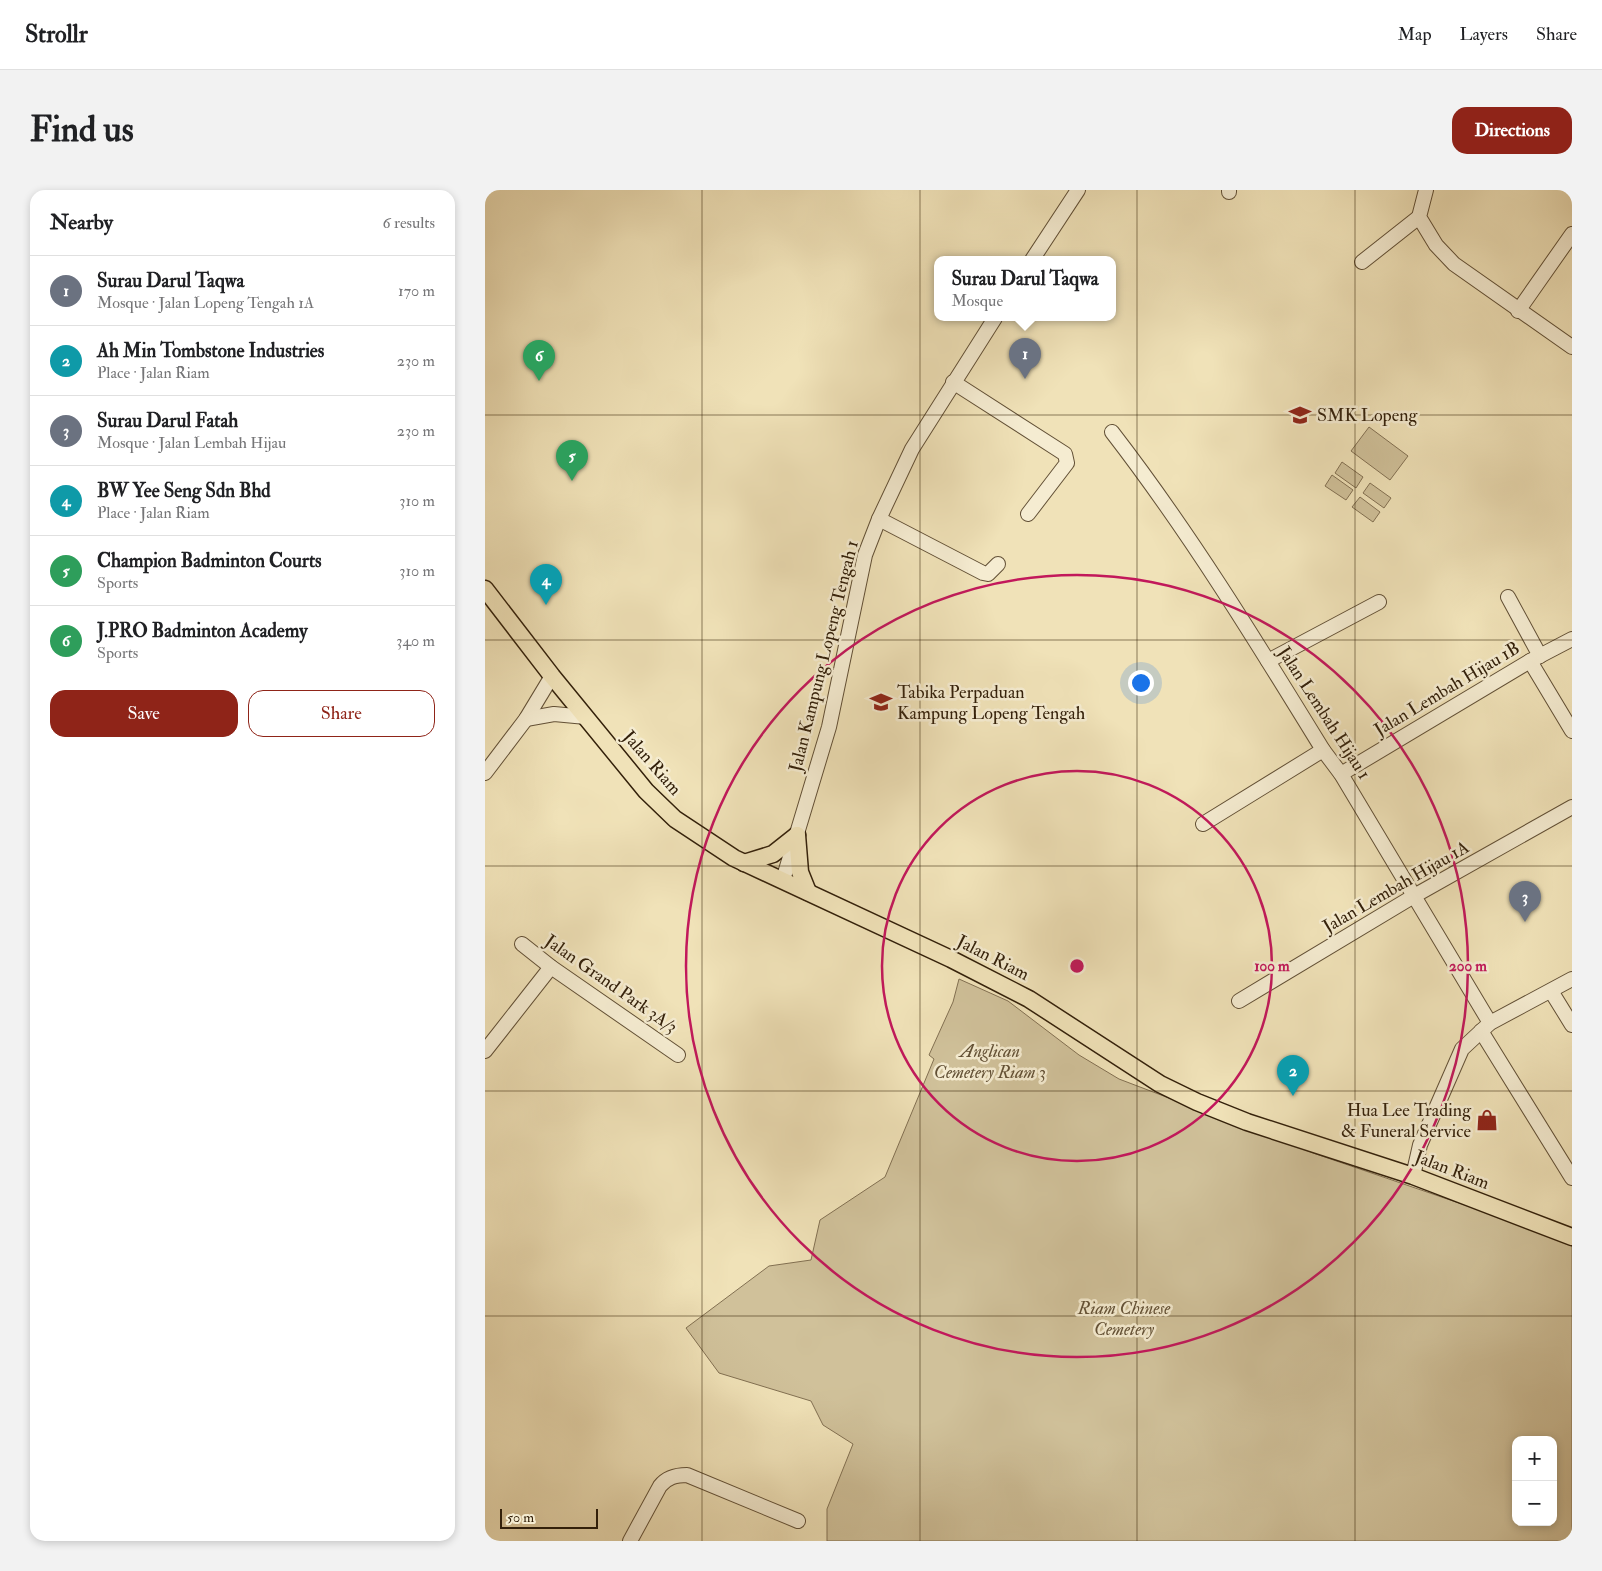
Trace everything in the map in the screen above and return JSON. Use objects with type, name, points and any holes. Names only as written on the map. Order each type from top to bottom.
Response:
[{"type":"main road","name":"Jalan Riam","points":[[485,589],[552,676],[646,791],[675,820],[703,840],[744,863],[951,959],[1029,999],[1159,1084],[1197,1102],[1247,1122],[1413,1176],[1572,1237]]},
{"type":"main road","points":[[744,863],[773,854],[797,835]]},
{"type":"main road","points":[[797,835],[799,872],[808,892]]},
{"type":"street","points":[[1035,256],[1078,190]]},
{"type":"street","points":[[1362,262],[1419,217],[1425,190]]},
{"type":"street","points":[[1419,217],[1436,245],[1455,264],[1518,311],[1572,347]]},
{"type":"street","points":[[1518,311],[1572,234]]},
{"type":"street","name":"Jalan Kampung Lopeng Tengah 1","points":[[783,880],[829,727],[865,556],[879,519],[912,449],[993,321]]},
{"type":"street","points":[[953,382],[1065,454],[1067,462],[1027,514]]},
{"type":"street","name":"Jalan Lembah Hijau 1","points":[[1113,432],[1160,494],[1200,553],[1323,750],[1341,774],[1414,896],[1485,1027],[1572,1178]]},
{"type":"street","points":[[879,519],[983,573],[989,574],[998,564]]},
{"type":"street","points":[[1508,597],[1535,659],[1572,731]]},
{"type":"street","points":[[1268,660],[1379,602]]},
{"type":"street","name":"Jalan Lembah Hijau 1B","points":[[1341,774],[1572,639]]},
{"type":"street","points":[[485,773],[526,720],[552,676]]},
{"type":"street","points":[[526,720],[554,714],[585,716]]},
{"type":"street","points":[[1203,824],[1323,750]]},
{"type":"street","name":"Jalan Lembah Hijau 1A","points":[[1239,1001],[1414,896],[1572,807]]},
{"type":"street","name":"Jalan Grand Park 3A/3","points":[[522,944],[551,968],[678,1055]]},
{"type":"street","points":[[485,1051],[551,968]]},
{"type":"street","points":[[1413,1176],[1420,1145],[1462,1048],[1485,1027],[1572,979]]},
{"type":"street","points":[[1551,991],[1572,1025]]},
{"type":"street","points":[[630,1541],[664,1481],[679,1475],[687,1475],[798,1521]]},
{"type":"green space","points":[[1369,427],[1408,456],[1390,480],[1351,451]]},
{"type":"green space","points":[[1342,462],[1363,477],[1356,488],[1335,473]]},
{"type":"green space","points":[[1332,475],[1353,490],[1346,500],[1325,486]]},
{"type":"green space","points":[[1370,483],[1391,498],[1384,508],[1363,493]]},
{"type":"green space","points":[[1360,497],[1380,512],[1373,522],[1352,507]]},
{"type":"green space","name":"Riam Chinese Cemetery","points":[[959,979],[1008,1001],[1079,1055],[1119,1079],[1316,1154],[1529,1227],[1572,1246],[1572,1541],[827,1541],[827,1509],[853,1444],[823,1425],[811,1401],[719,1373],[686,1328],[769,1266],[811,1260],[820,1220],[885,1177],[934,1059],[929,1055],[953,1002]]},
{"type":"place","name":"Surau Darul Taqwa","points":[[1025,379]]},
{"type":"place","name":"J.PRO Badminton Academy","points":[[539,381]]},
{"type":"place","name":"SMK Lopeng","points":[[1300,415]]},
{"type":"place","name":"Champion Badminton Courts","points":[[572,481]]},
{"type":"place","name":"BW Yee Seng Sdn Bhd","points":[[546,605]]},
{"type":"place","name":"Tabika Perpaduan Kampung Lopeng Tengah","points":[[881,702]]},
{"type":"place","name":"Surau Darul Fatah","points":[[1525,922]]},
{"type":"place","name":"Ah Min Tombstone Industries","points":[[1293,1096]]},
{"type":"place","name":"Hua Lee Trading & Funeral Service","points":[[1487,1120]]},
{"type":"park label","name":"Anglican Cemetery Riam 3","points":[[990,1061]]}]
